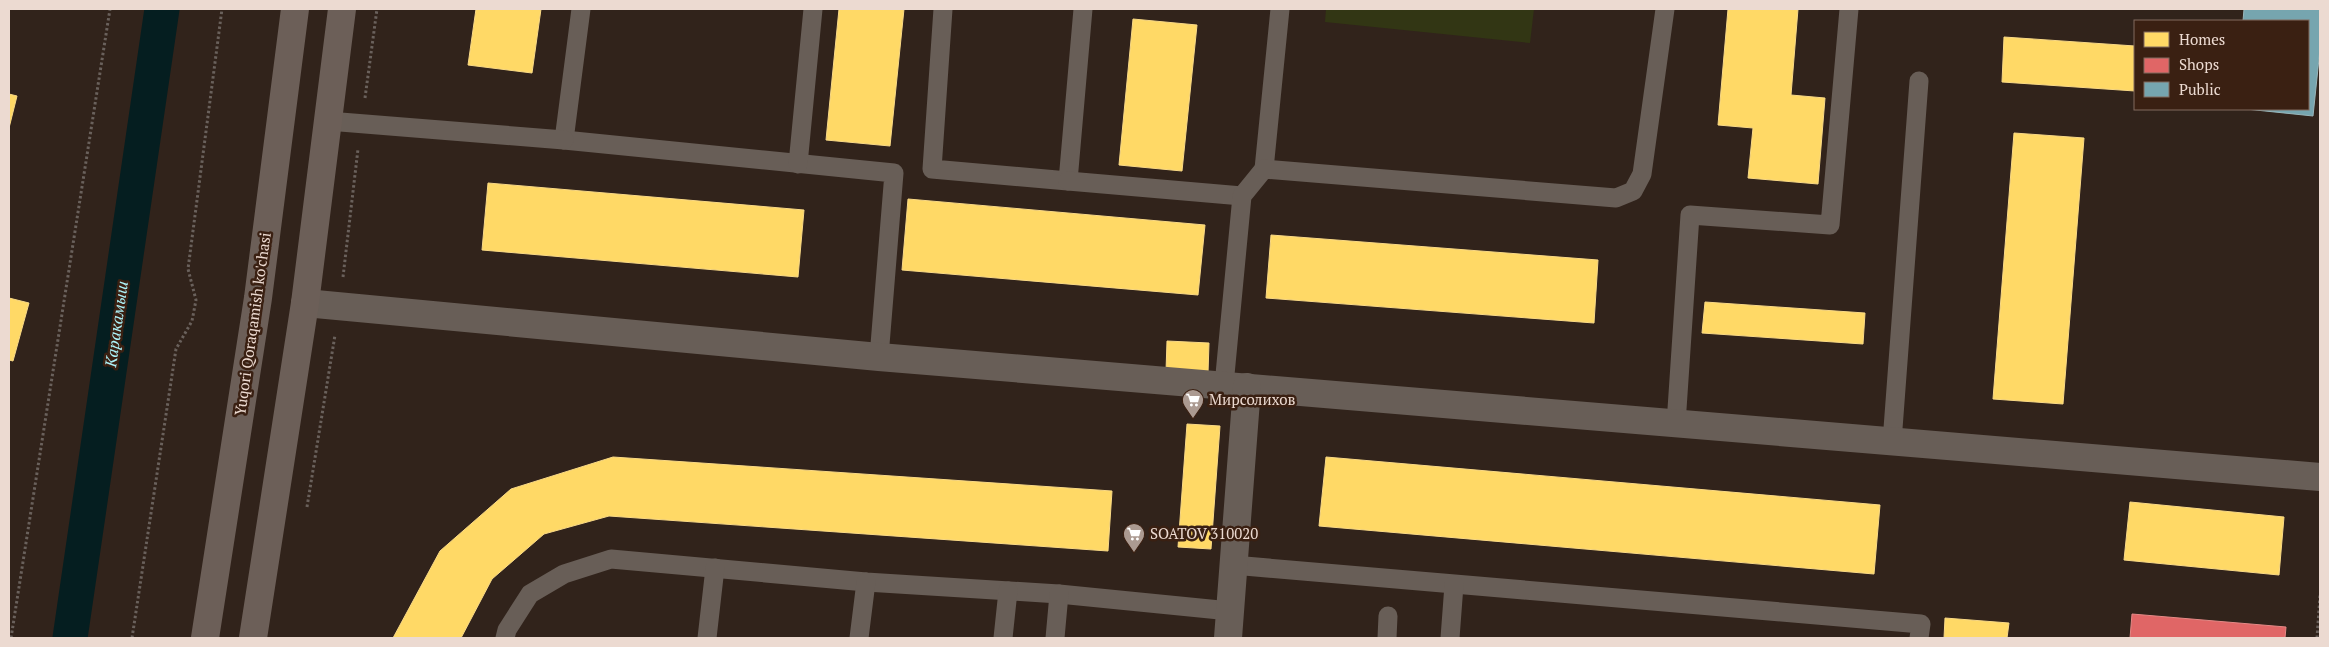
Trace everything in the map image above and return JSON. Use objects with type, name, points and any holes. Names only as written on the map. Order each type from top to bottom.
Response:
[{"type":"main road","name":"Yuqori Qoraqamish ko'chasi","points":[[205,638],[258,298],[295,9]]},
{"type":"main road","points":[[253,638],[305,303],[342,9]]},
{"type":"street","points":[[305,303],[879,357],[2320,478]]},
{"type":"street","points":[[1228,638],[1233,565],[1235,386]]},
{"type":"lane","points":[[564,140],[581,9]]},
{"type":"lane","points":[[798,164],[814,9]]},
{"type":"lane","points":[[943,9],[932,169],[1242,196]]},
{"type":"lane","points":[[1068,181],[1083,9]]},
{"type":"lane","points":[[1235,386],[1242,196],[1264,169],[1280,9]]},
{"type":"lane","points":[[1264,169],[1616,198],[1633,191],[1642,174],[1665,9]]},
{"type":"lane","points":[[1676,424],[1690,214],[1830,225],[1849,9]]},
{"type":"lane","points":[[1892,442],[1919,81]]},
{"type":"lane","points":[[328,121],[564,140],[894,173],[879,357]]},
{"type":"lane","points":[[505,638],[507,630],[530,594],[564,574],[611,559],[866,582],[1059,594],[1230,611]]},
{"type":"lane","points":[[1233,565],[1921,624],[1919,638]]},
{"type":"lane","points":[[707,638],[715,568]]},
{"type":"lane","points":[[859,638],[866,582]]},
{"type":"lane","points":[[1450,638],[1454,584]]},
{"type":"lane","points":[[1002,638],[1008,591]]},
{"type":"lane","points":[[1055,638],[1059,594]]},
{"type":"lane","points":[[1387,638],[1388,616]]},
{"type":"path","points":[[11,638],[110,9]]},
{"type":"path","points":[[132,638],[176,349],[192,321],[196,300],[188,269],[222,9]]},
{"type":"path","points":[[2318,638],[2320,595]]},
{"type":"green space","points":[[1326,9],[1534,9],[1530,43],[1325,22]]},
{"type":"building: Homes","points":[[476,9],[541,9],[532,73],[468,65]]},
{"type":"building: Homes","points":[[839,9],[904,9],[890,146],[826,140]]},
{"type":"building: Homes","points":[[1728,9],[1798,9],[1791,95],[1825,98],[1818,184],[1748,178],[1753,128],[1718,125]]},
{"type":"building: Homes","points":[[1133,19],[1197,25],[1182,171],[1119,165]]},
{"type":"building: Homes","points":[[2004,37],[2134,46],[2134,91],[2002,82]]},
{"type":"building: Homes","points":[[9,94],[17,96],[9,128]]},
{"type":"building: Homes","points":[[2014,133],[2084,138],[2063,404],[1993,399]]},
{"type":"building: Homes","points":[[488,183],[804,210],[798,277],[482,250]]},
{"type":"building: Homes","points":[[908,199],[1205,225],[1198,295],[902,270]]},
{"type":"building: Homes","points":[[1271,235],[1598,260],[1594,323],[1266,298]]},
{"type":"building: Homes","points":[[9,298],[29,303],[13,361],[9,360]]},
{"type":"building: Homes","points":[[1705,302],[1865,313],[1863,344],[1702,333]]},
{"type":"building: Homes","points":[[1167,341],[1209,343],[1208,373],[1166,371]]},
{"type":"building: Homes","points":[[1187,424],[1220,426],[1211,549],[1178,547]]},
{"type":"building: Homes","points":[[613,457],[1112,491],[1108,551],[609,516],[544,534],[492,579],[461,638],[393,638],[440,551],[511,489]]},
{"type":"building: Homes","points":[[1326,457],[1880,505],[1874,574],[1319,526]]},
{"type":"building: Homes","points":[[2130,502],[2284,517],[2279,575],[2124,560]]},
{"type":"building: Homes","points":[[1945,618],[2009,623],[2007,638],[1944,638]]},
{"type":"building: Shops","points":[[2132,614],[2286,627],[2285,638],[2130,638]]},
{"type":"building: Public","points":[[2244,9],[2320,9],[2320,49],[2313,116],[2256,110],[2309,110],[2309,20],[2243,20]]},
{"type":"waterway","name":"Каракамыш","points":[[70,638],[162,9]]},
{"type":"place","name":"Мирсолихов","points":[[1193,419]]},
{"type":"place","name":"SOATOV 310020","points":[[1134,553]]}]
